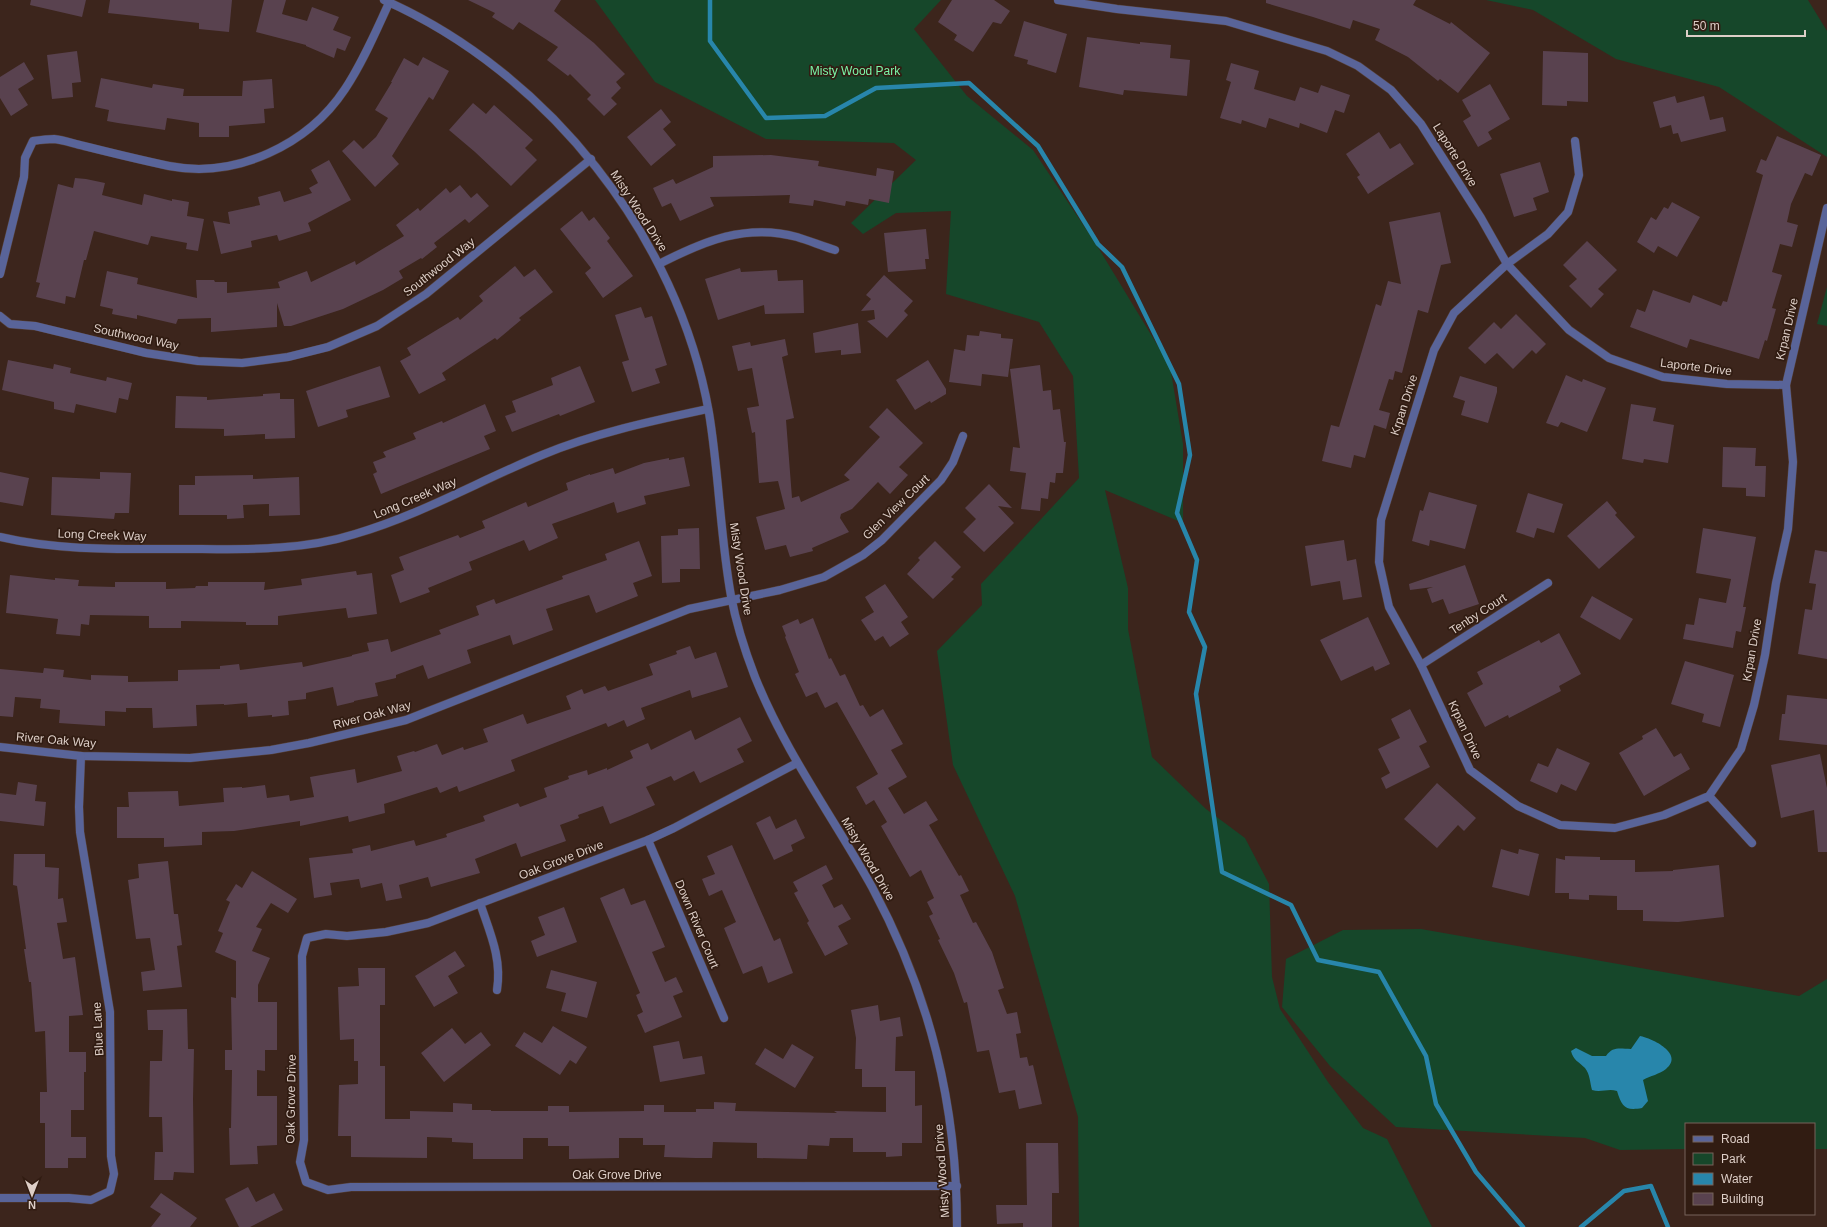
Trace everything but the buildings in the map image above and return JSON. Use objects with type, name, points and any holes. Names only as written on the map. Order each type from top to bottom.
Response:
[{"type":"street","name":"Laporte Drive","points":[[1058,0],[1117,9],[1226,21],[1326,51],[1358,66],[1391,90],[1421,124],[1481,218],[1507,264],[1569,330],[1609,358],[1663,377],[1727,384],[1786,385]]},
{"type":"street","name":"Misty Wood Drive","points":[[386,1],[440,30],[496,67],[540,105],[570,135],[591,159],[624,205],[659,264],[695,356],[708,409],[717,466],[725,556],[732,600],[740,632],[753,671],[767,707],[797,763],[870,883],[891,924],[910,966],[931,1029],[946,1092],[952,1127],[957,1186],[957,1227]]},
{"type":"street","points":[[0,274],[24,177],[25,158],[33,140],[54,139],[171,166],[195,168],[216,168],[259,157],[281,147],[299,136],[331,107],[346,89],[358,66],[386,1]]},
{"type":"street","name":"Krpan Drive","points":[[1575,141],[1580,175],[1568,212],[1548,234],[1507,264],[1454,313],[1434,350],[1381,520],[1379,562],[1390,607],[1421,665],[1470,770],[1518,806],[1560,825],[1615,828],[1664,815],[1709,796],[1741,749],[1754,704],[1765,655],[1776,582],[1788,529],[1793,462],[1786,385],[1827,208]]},
{"type":"street","name":"Southwood Way","points":[[0,316],[10,324],[35,326],[146,353],[198,361],[242,363],[288,357],[328,347],[377,326],[426,294],[591,159]]},
{"type":"street","points":[[659,264],[696,245],[720,237],[746,233],[771,233],[796,237],[835,250]]},
{"type":"street","name":"Long Creek Way","points":[[0,537],[59,547],[101,549],[244,549],[296,546],[353,535],[407,517],[542,455],[584,439],[624,428],[708,409]]},
{"type":"street","name":"Glen View Court","points":[[732,600],[780,590],[824,577],[863,555],[882,540],[941,480],[953,462],[963,436]]},
{"type":"street","name":"Tenby Court","points":[[1421,665],[1548,583]]},
{"type":"street","name":"River Oak Way","points":[[0,747],[81,756],[190,758],[271,750],[357,733],[413,717],[682,611],[732,600]]},
{"type":"street","name":"Blue Lane","points":[[0,1198],[69,1198],[91,1200],[110,1190],[114,1174],[112,1156],[112,1034],[110,1012],[80,832],[79,807],[81,756]]},
{"type":"street","name":"Oak Grove Drive","points":[[797,763],[674,828],[648,840],[428,923],[386,932],[347,936],[326,934],[307,938],[302,956],[304,1140],[300,1162],[306,1182],[328,1190],[351,1187],[957,1186]]},
{"type":"street","points":[[1709,796],[1752,843]]},
{"type":"street","name":"Down River Court","points":[[648,840],[724,1018]]},
{"type":"street","points":[[480,903],[498,956],[500,974],[497,990]]},
{"type":"green space","name":"Misty Wood Park","points":[[595,0],[941,0],[914,29],[967,96],[1033,150],[1096,244],[1170,366],[1183,444],[1183,523],[1105,490],[1128,588],[1128,629],[1152,757],[1206,809],[1245,838],[1269,884],[1272,977],[1280,1009],[1328,1082],[1363,1128],[1387,1139],[1432,1227],[1079,1227],[1078,1117],[1015,896],[953,765],[937,651],[982,605],[981,584],[1079,478],[1073,376],[1039,322],[946,294],[951,211],[896,213],[863,234],[851,223],[916,160],[894,143],[766,139],[655,82]]},
{"type":"green space","points":[[1486,0],[1808,0],[1827,31],[1827,157],[1719,87],[1616,59],[1533,10]]},
{"type":"green space","points":[[1827,287],[1827,326],[1817,324]]},
{"type":"green space","points":[[1421,929],[1799,996],[1827,979],[1827,1149],[1815,1149],[1815,1123],[1685,1123],[1685,1149],[1620,1150],[1585,1138],[1396,1127],[1330,1066],[1282,1007],[1286,959],[1343,930]]},
{"type":"water","points":[[1640,1036],[1659,1043],[1669,1052],[1672,1058],[1671,1063],[1666,1069],[1643,1080],[1648,1101],[1642,1108],[1632,1109],[1625,1107],[1617,1091],[1592,1090],[1587,1070],[1575,1059],[1571,1051],[1576,1048],[1592,1056],[1606,1056],[1614,1049],[1631,1049]]},
{"type":"waterway","points":[[710,0],[710,41],[766,118],[825,116],[876,88],[969,83],[1038,146],[1098,244],[1122,267],[1179,384],[1190,455],[1177,513],[1197,560],[1189,612],[1205,647],[1196,694],[1222,872],[1291,905],[1318,960],[1379,972],[1426,1056],[1436,1104],[1476,1172],[1523,1227]]},
{"type":"waterway","points":[[1581,1227],[1624,1191],[1651,1186],[1668,1227]]}]
